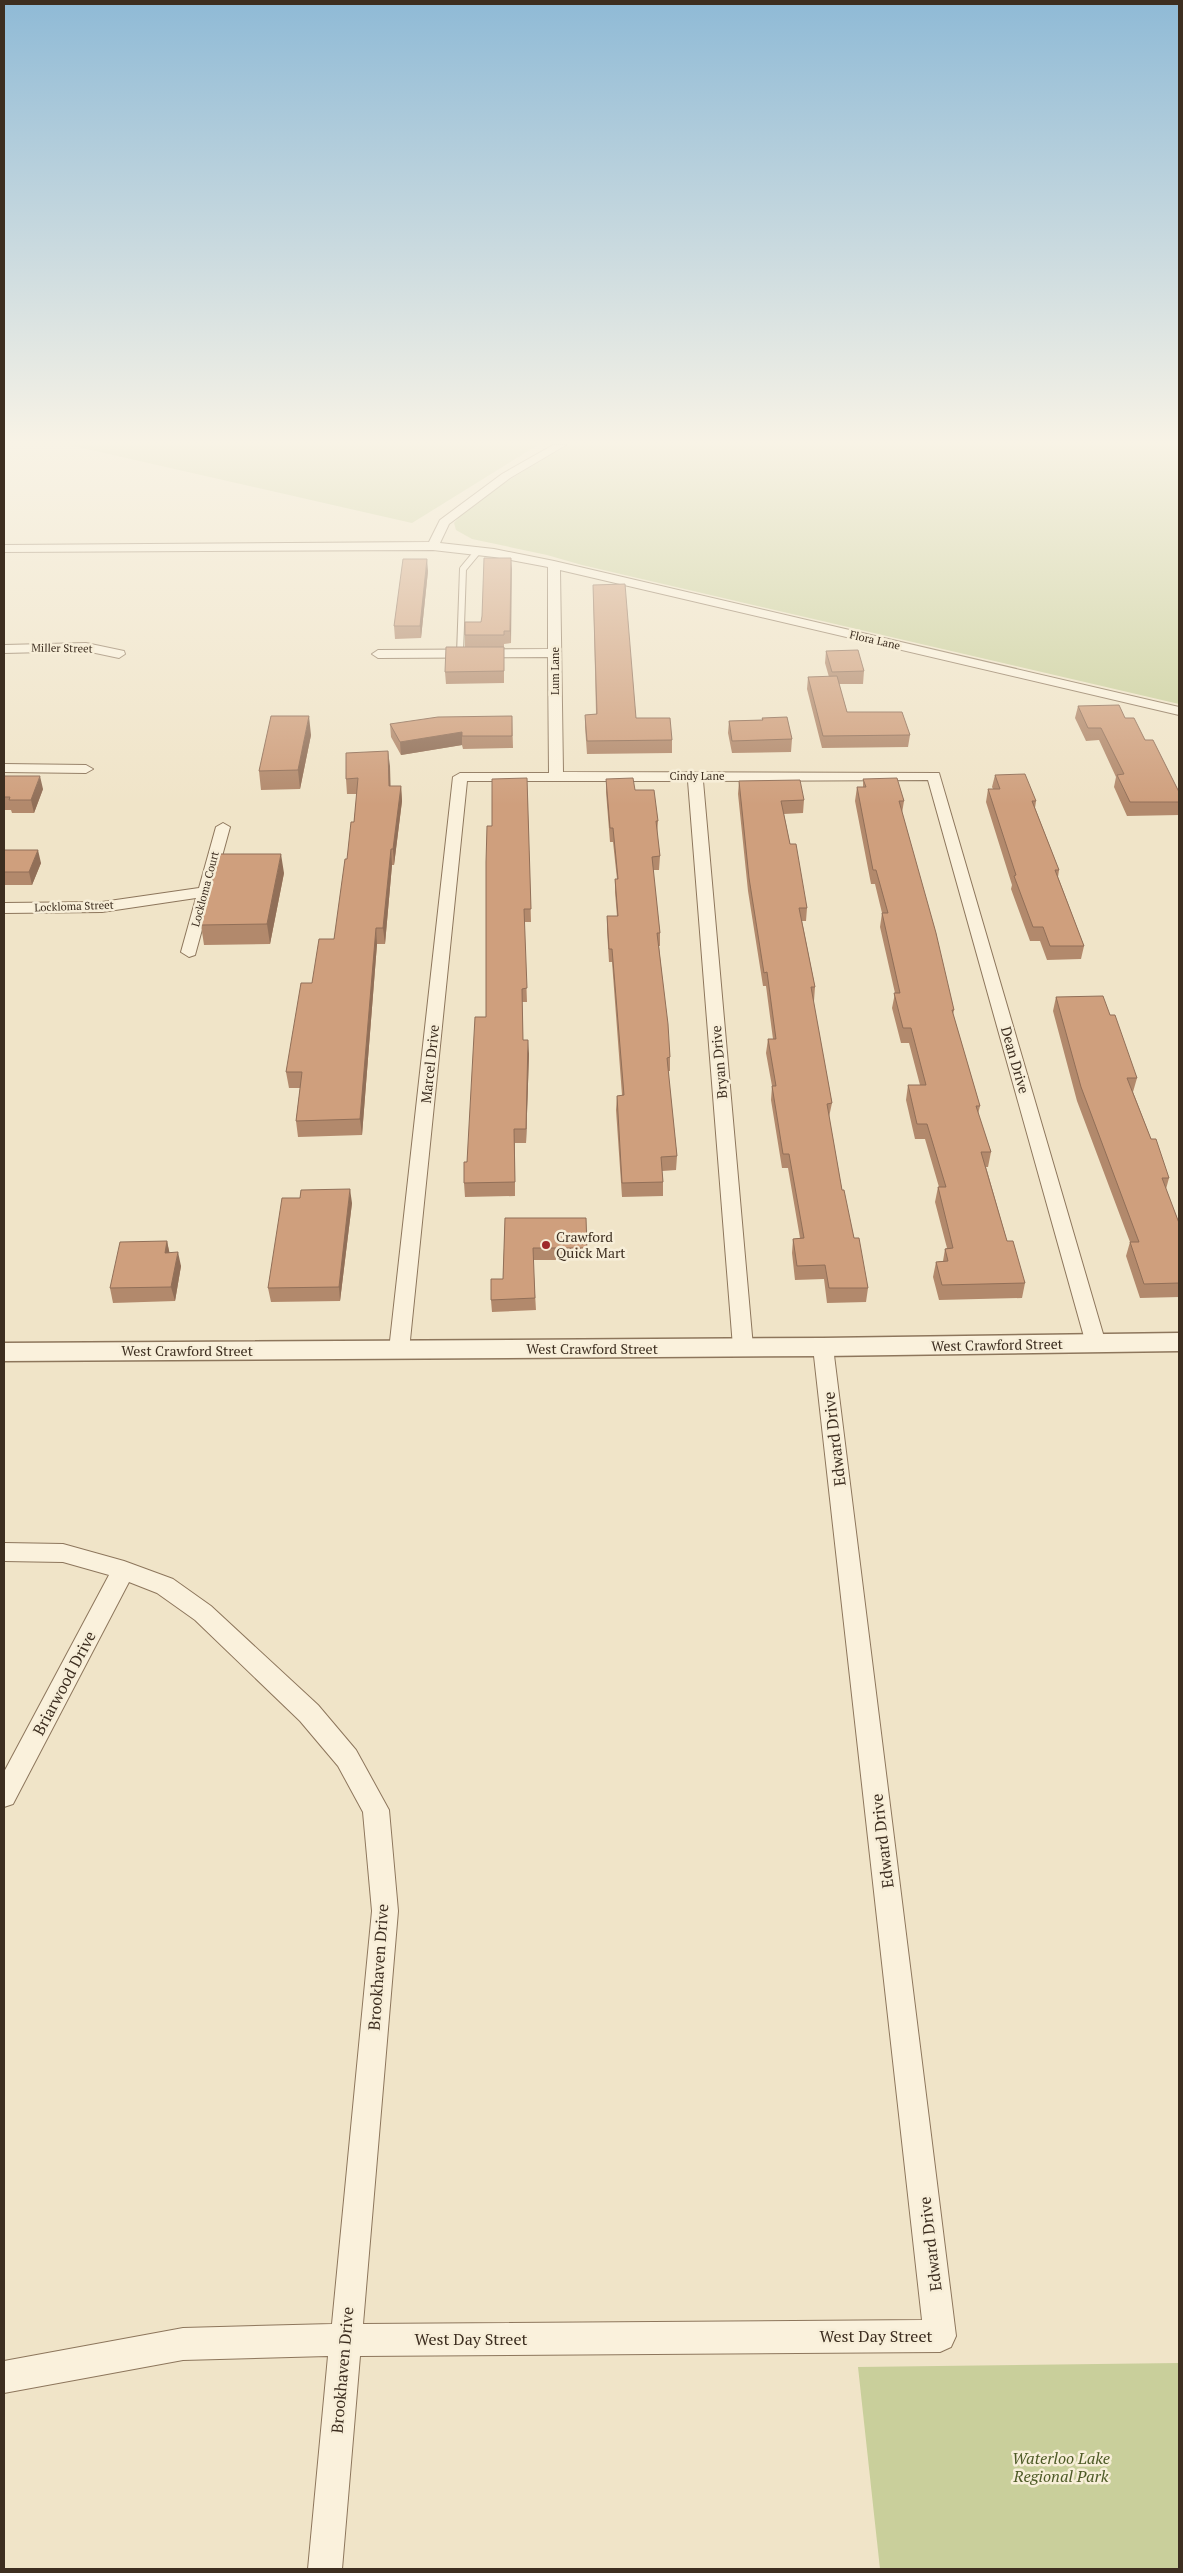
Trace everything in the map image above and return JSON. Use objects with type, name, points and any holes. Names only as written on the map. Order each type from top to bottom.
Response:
[{"type":"street","name":"Lum Lane","points":[[554,565],[556,777]]},
{"type":"street","name":"Flora Lane","points":[[554,565],[1178,713]]},
{"type":"street","name":"Miller Street","points":[[4,649],[86,646],[119,654]]},
{"type":"street","points":[[378,654],[554,653]]},
{"type":"street","points":[[4,768],[86,769]]},
{"type":"street","name":"Bryan Drive","points":[[695,776],[743,1348]]},
{"type":"street","name":"Cindy Lane","points":[[460,777],[934,776]]},
{"type":"street","name":"Dean Drive","points":[[934,776],[1096,1344]]},
{"type":"street","name":"Marcel Drive","points":[[399,1350],[460,777]]},
{"type":"street","name":"Lockloma Court","points":[[189,952],[223,826]]},
{"type":"street","name":"Lockloma Street","points":[[4,908],[102,907],[204,892]]},
{"type":"street","name":"West Crawford Street","points":[[4,1352],[743,1348],[1179,1342]]},
{"type":"street","name":"Edward Drive","points":[[823,1347],[940,2336]]},
{"type":"street","name":"Brookhaven Drive","points":[[4,1552],[63,1553],[124,1570],[165,1586],[204,1613],[302,1707],[348,1758],[376,1810],[385,1911],[325,2569]]},
{"type":"street","name":"Briarwood Drive","points":[[4,1796],[124,1570]]},
{"type":"street","name":"West Day Street","points":[[4,2377],[183,2344],[345,2340],[940,2336]]},
{"type":"lane","points":[[460,654],[463,569],[466,565]]},
{"type":"green space","points":[[582,565],[1179,565],[1179,704]]},
{"type":"green space","name":"Waterloo Lake Regional Park","points":[[1179,2363],[1179,2569],[880,2569],[858,2367]]},
{"type":"building","points":[[402,565],[426,565],[420,626],[394,626]]},
{"type":"building","points":[[484,565],[511,565],[510,631],[504,631],[504,635],[465,635],[465,622],[481,622]]},
{"type":"building","points":[[625,584],[636,718],[670,718],[672,740],[587,741],[585,715],[597,714],[593,585]]},
{"type":"building","points":[[446,647],[504,647],[504,671],[445,672]]},
{"type":"building","points":[[858,650],[864,671],[832,672],[826,651]]},
{"type":"building","points":[[837,676],[847,712],[902,712],[910,735],[823,736],[808,677]]},
{"type":"building","points":[[1119,705],[1125,718],[1134,718],[1145,740],[1153,740],[1179,792],[1179,802],[1130,802],[1117,775],[1124,774],[1101,728],[1088,728],[1078,706]]},
{"type":"building","points":[[271,716],[309,716],[298,770],[259,771]]},
{"type":"building","points":[[512,716],[512,736],[462,736],[462,732],[400,742],[390,724],[438,717]]},
{"type":"building","points":[[787,717],[792,739],[732,741],[729,721]]},
{"type":"building","points":[[388,751],[389,786],[401,786],[393,849],[391,849],[383,928],[376,928],[360,1119],[296,1121],[302,1072],[286,1072],[301,983],[312,983],[319,939],[334,939],[351,822],[354,822],[358,778],[346,779],[346,753]]},
{"type":"building","points":[[1025,774],[1036,801],[1032,801],[1059,870],[1055,870],[1084,946],[1050,946],[1043,927],[1033,927],[1014,876],[1016,875],[988,789],[1000,789],[995,775]]},
{"type":"building","points":[[4,776],[40,776],[31,800],[9,800],[10,797],[4,797]]},
{"type":"building","points":[[527,778],[531,909],[524,909],[527,988],[522,989],[523,1040],[528,1040],[526,1129],[514,1129],[515,1182],[464,1183],[464,1162],[467,1162],[475,1017],[486,1017],[486,862],[487,826],[492,826],[492,779]]},
{"type":"building","points":[[633,778],[635,790],[654,790],[658,821],[656,821],[660,856],[652,857],[660,933],[657,933],[668,1024],[670,1057],[667,1058],[677,1156],[661,1157],[663,1182],[622,1183],[617,1096],[624,1095],[612,949],[609,949],[607,916],[618,916],[615,879],[618,879],[613,828],[610,828],[606,779]]},
{"type":"building","points":[[897,778],[904,801],[899,801],[936,933],[954,1010],[952,1010],[980,1106],[976,1106],[991,1152],[981,1152],[1007,1241],[1013,1241],[1025,1283],[942,1285],[936,1262],[948,1261],[945,1249],[953,1248],[938,1187],[946,1187],[927,1124],[917,1124],[908,1085],[926,1085],[911,1028],[903,1028],[894,993],[900,993],[882,913],[888,913],[876,870],[873,870],[857,787],[866,787],[863,779]]},
{"type":"building","points":[[800,780],[804,800],[781,801],[790,844],[796,844],[807,908],[799,908],[815,987],[811,987],[832,1103],[827,1104],[842,1190],[844,1190],[854,1238],[859,1238],[868,1288],[829,1288],[825,1265],[797,1266],[793,1239],[804,1238],[789,1154],[783,1154],[772,1086],[776,1086],[768,1039],[776,1039],[767,972],[764,973],[749,878],[739,781]]},
{"type":"building","points":[[4,850],[38,850],[29,872],[4,872]]},
{"type":"building","points":[[218,854],[281,854],[267,924],[201,925]]},
{"type":"building","points":[[1103,996],[1110,1015],[1115,1015],[1137,1078],[1127,1078],[1151,1139],[1156,1139],[1169,1178],[1162,1178],[1179,1223],[1179,1283],[1144,1284],[1130,1242],[1139,1242],[1081,1087],[1056,997]]},
{"type":"building","points":[[350,1189],[339,1287],[268,1288],[282,1198],[300,1198],[301,1190]]},
{"type":"building","points":[[505,1218],[586,1218],[587,1248],[533,1248],[535,1298],[491,1300],[491,1279],[503,1279]]},
{"type":"building","points":[[167,1241],[165,1253],[178,1252],[171,1287],[110,1288],[120,1242]]},
{"type":"place","name":"Crawford Quick Mart","points":[[546,1245]]}]
